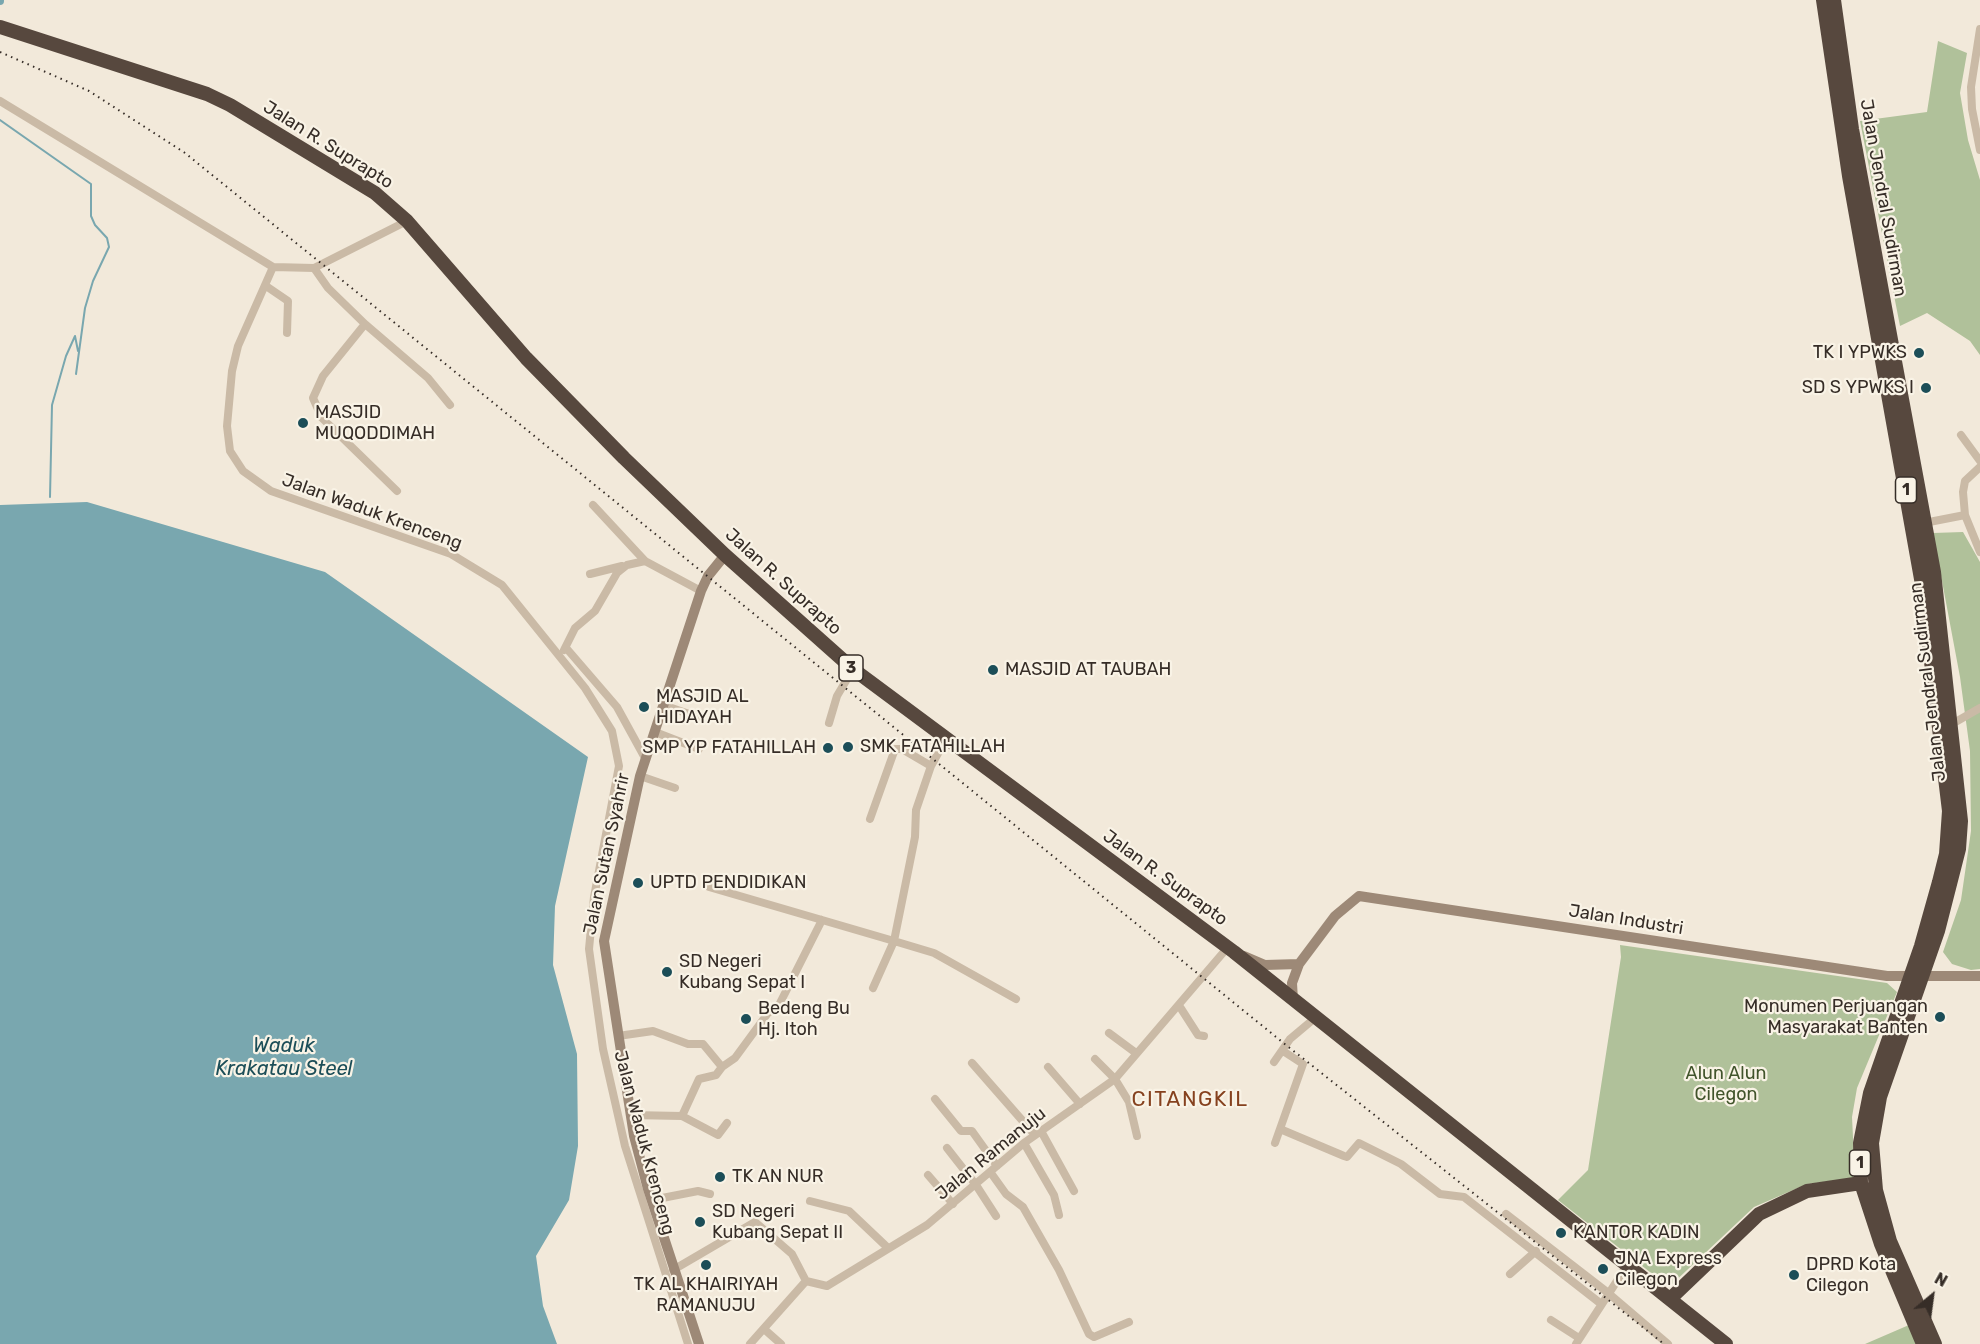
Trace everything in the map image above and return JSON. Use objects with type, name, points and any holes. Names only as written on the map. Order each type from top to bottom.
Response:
[{"type":"highway","name":"Jalan Jendral Sudirman","points":[[1823,0],[1849,176],[1921,579],[1949,811],[1946,854],[1939,882],[1862,1124],[1861,1183],[1881,1244],[1923,1344]]},
{"type":"highway","name":"Jalan Jendral Sudirman","points":[[1834,0],[1852,129],[1934,572],[1961,821],[1959,849],[1924,978],[1880,1097],[1874,1128],[1872,1163],[1876,1190],[1890,1241],[1935,1344]]},
{"type":"highway","name":"Jalan R. Suprapto","points":[[1,27],[50,41],[207,94],[230,105],[367,187],[407,221],[526,358],[725,555],[853,669],[1231,949],[1726,1344]]},
{"type":"highway","points":[[1671,1298],[1759,1214],[1807,1191],[1861,1183]]},
{"type":"street","points":[[1979,32],[1971,87],[1972,110],[1980,150]]},
{"type":"street","points":[[0,101],[273,267],[314,268],[407,221]]},
{"type":"street","name":"Jalan Waduk Krenceng","points":[[273,267],[238,346],[228,402],[230,451],[243,471],[271,491],[451,555],[502,585],[585,688],[616,742],[619,772],[594,897],[589,949],[603,1050],[625,1146],[688,1344]]},
{"type":"street","points":[[314,268],[328,288],[365,324],[428,378],[450,405]]},
{"type":"street","points":[[266,286],[288,301],[287,333]]},
{"type":"street","points":[[365,324],[323,376],[313,398],[322,418],[397,491]]},
{"type":"street","points":[[1961,435],[1980,461]]},
{"type":"street","points":[[1980,467],[1965,481],[1963,492],[1965,515],[1980,552]]},
{"type":"street","points":[[593,505],[645,561],[701,591]]},
{"type":"street","points":[[1924,523],[1965,515]]},
{"type":"street","name":"Jalan Sutan Syahrir","points":[[699,1344],[673,1270],[630,1115],[604,940],[645,758],[701,591],[708,576],[725,555]]},
{"type":"street","points":[[590,574],[645,561]]},
{"type":"street","points":[[558,654],[567,649],[575,628],[595,611],[614,577],[627,565]]},
{"type":"street","points":[[567,649],[617,707],[645,758]]},
{"type":"street","points":[[829,723],[837,696],[853,669]]},
{"type":"street","points":[[663,705],[698,717]]},
{"type":"street","points":[[1952,724],[1980,708]]},
{"type":"street","points":[[654,732],[699,749],[701,744]]},
{"type":"street","points":[[873,988],[894,941],[915,837],[916,810],[931,766],[946,739]]},
{"type":"street","points":[[870,819],[895,749],[902,749],[931,766]]},
{"type":"street","points":[[640,776],[675,788]]},
{"type":"street","points":[[709,887],[934,952],[1016,999]]},
{"type":"street","name":"Jalan Industri","points":[[1293,1000],[1292,983],[1299,964],[1335,916],[1359,896],[1764,958],[1909,977],[1980,976]]},
{"type":"street","points":[[682,1116],[699,1079],[716,1075],[722,1067],[735,1058],[768,1013],[779,1005],[822,920]]},
{"type":"street","points":[[1231,949],[1265,965],[1299,964]]},
{"type":"street","name":"Jalan Ramanuju","points":[[806,1281],[827,1286],[927,1225],[1024,1143],[1115,1079],[1231,949]]},
{"type":"street","points":[[1180,1007],[1198,1035],[1204,1036]]},
{"type":"street","points":[[1274,1062],[1290,1039],[1315,1018]]},
{"type":"street","points":[[618,1036],[653,1031],[688,1044],[703,1044],[722,1067]]},
{"type":"street","points":[[1109,1033],[1136,1053]]},
{"type":"street","points":[[1275,1143],[1303,1064],[1283,1051]]},
{"type":"street","points":[[1095,1059],[1115,1079],[1129,1102],[1137,1136]]},
{"type":"street","points":[[972,1063],[1038,1133],[1074,1191]]},
{"type":"street","points":[[1048,1066],[1080,1104]]},
{"type":"street","points":[[935,1099],[961,1131],[972,1131],[997,1166]]},
{"type":"street","points":[[630,1115],[682,1116],[718,1135],[727,1123]]},
{"type":"street","points":[[1280,1129],[1347,1157],[1357,1143],[1401,1164],[1440,1194],[1464,1197],[1498,1221],[1522,1243],[1536,1251],[1600,1303]]},
{"type":"street","points":[[1024,1143],[1054,1196],[1059,1215]]},
{"type":"street","points":[[947,1148],[976,1185],[996,1216]]},
{"type":"street","points":[[991,1173],[1006,1194],[1023,1207],[1059,1270],[1089,1334],[1094,1337],[1129,1322]]},
{"type":"street","points":[[928,1175],[953,1204]]},
{"type":"street","points":[[652,1200],[698,1191],[710,1194]]},
{"type":"street","points":[[810,1201],[849,1211],[888,1248]]},
{"type":"street","points":[[1506,1214],[1607,1292],[1668,1344]]},
{"type":"street","points":[[673,1270],[755,1222],[792,1254],[806,1281],[750,1344]]},
{"type":"street","points":[[1509,1274],[1536,1251]]},
{"type":"street","points":[[1551,1320],[1578,1341],[1607,1292],[1628,1264]]},
{"type":"street","points":[[764,1329],[781,1344]]},
{"type":"green space","points":[[1938,41],[1967,53],[1960,93],[1968,140],[1980,180],[1980,355],[1970,341],[1927,313],[1900,326],[1860,121],[1927,112]]},
{"type":"green space","points":[[1963,532],[1980,562],[1980,969],[1971,970],[1952,964],[1943,952],[1961,900],[1971,831],[1970,751],[1960,677],[1933,533]]},
{"type":"green space","name":"Alun Alun Cilegon","points":[[1620,945],[1887,983],[1897,992],[1857,1088],[1852,1117],[1855,1178],[1807,1184],[1754,1207],[1669,1287],[1558,1200],[1588,1170],[1621,957]]},
{"type":"green space","points":[[1909,1325],[1917,1344],[1865,1344]]},
{"type":"water","name":"Waduk Krakatau Steel","points":[[87,502],[325,572],[588,757],[555,906],[553,965],[577,1054],[578,1146],[569,1200],[536,1256],[543,1306],[557,1344],[0,1344],[0,505]]},
{"type":"waterway","points":[[0,120],[91,184],[91,216],[95,225],[107,238],[109,247],[93,281],[85,308],[76,374]]},
{"type":"waterway","points":[[50,497],[52,405],[66,356],[75,336],[78,351]]},
{"type":"railway","points":[[0,52],[89,91],[185,153],[1286,1045],[1664,1344]]},
{"type":"place","name":"TK I YPWKS","points":[[1919,353]]},
{"type":"place","name":"SD S YPWKS I","points":[[1926,388]]},
{"type":"place","name":"MASJID MUQODDIMAH","points":[[303,423]]},
{"type":"place","name":"MASJID AT TAUBAH","points":[[993,670]]},
{"type":"place","name":"MASJID AL HIDAYAH","points":[[644,707]]},
{"type":"place","name":"SMK FATAHILLAH","points":[[848,747]]},
{"type":"place","name":"SMP YP FATAHILLAH","points":[[828,748]]},
{"type":"place","name":"UPTD PENDIDIKAN","points":[[638,883]]},
{"type":"place","name":"SD Negeri Kubang Sepat I","points":[[667,972]]},
{"type":"place","name":"Monumen Perjuangan Masyarakat Banten","points":[[1940,1017]]},
{"type":"place","name":"Bedeng Bu Hj. Itoh","points":[[746,1019]]},
{"type":"place","name":"TK AN NUR","points":[[720,1177]]},
{"type":"place","name":"SD Negeri Kubang Sepat II","points":[[700,1222]]},
{"type":"place","name":"KANTOR KADIN","points":[[1561,1233]]},
{"type":"place","name":"TK AL KHAIRIYAH RAMANUJU","points":[[706,1265]]},
{"type":"place","name":"JNA Express Cilegon","points":[[1603,1269]]},
{"type":"place","name":"DPRD Kota Cilegon","points":[[1794,1275]]},
{"type":"district","name":"CITANGKIL","points":[[1190,1100]]}]
